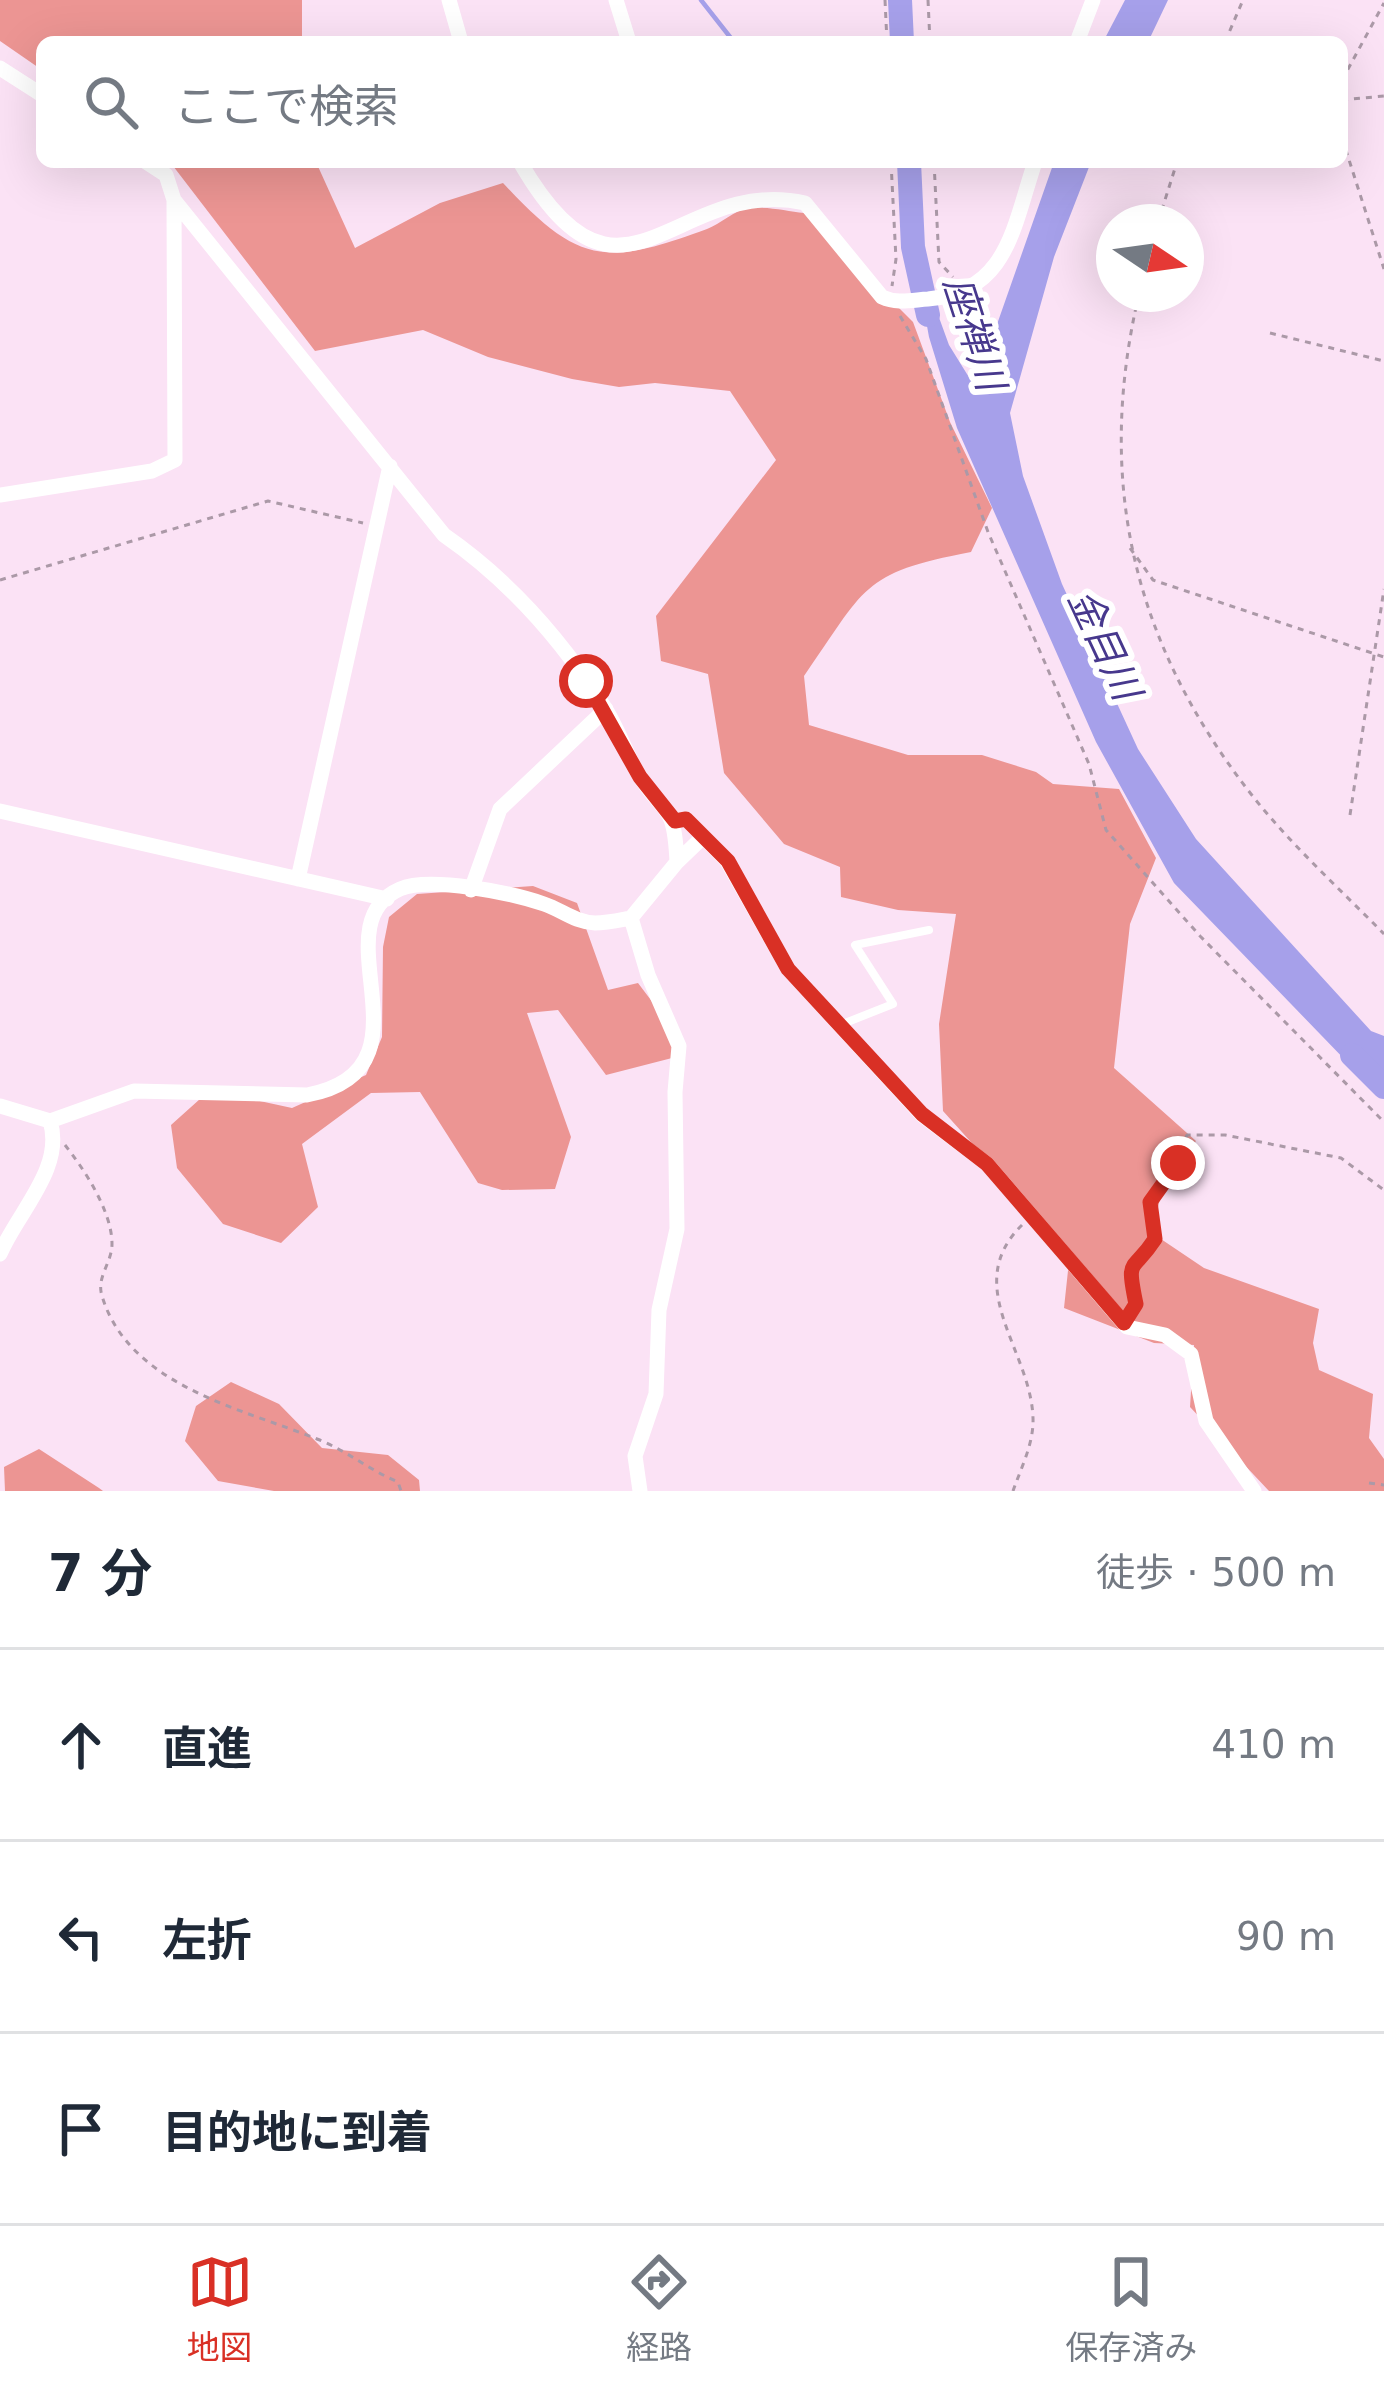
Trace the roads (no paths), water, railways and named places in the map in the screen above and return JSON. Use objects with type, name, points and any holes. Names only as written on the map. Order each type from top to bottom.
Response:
[{"type":"street","points":[[449,0],[459,36]]},
{"type":"street","points":[[616,0],[627,36]]},
{"type":"street","points":[[1079,36],[1093,0]]},
{"type":"street","points":[[0,68],[36,91]]},
{"type":"street","points":[[0,495],[152,470],[175,460],[174,200],[166,175],[155,168]]},
{"type":"street","points":[[525,168],[548,209],[568,229],[616,246],[650,242],[695,217],[765,197],[805,202],[894,301],[961,294],[994,271],[1033,168]]},
{"type":"street","points":[[174,200],[445,535],[495,570],[567,653],[606,709],[640,777],[675,821],[677,862]]},
{"type":"street","points":[[298,878],[390,466]]},
{"type":"street","points":[[471,890],[500,809],[606,709]]},
{"type":"street","points":[[0,811],[387,899]]},
{"type":"street","points":[[675,821],[686,819],[736,874],[788,969],[922,1114],[987,1164],[1124,1323],[1165,1335],[1191,1354],[1206,1421],[1254,1491]]},
{"type":"street","points":[[0,1106],[52,1128],[134,1091],[307,1096],[347,1082],[370,1051],[375,1021],[368,943],[372,921],[387,899],[416,885],[546,904],[571,919],[596,923],[632,919],[703,837]]},
{"type":"street","points":[[632,919],[648,975],[680,1046],[677,1229],[659,1310],[656,1394],[635,1456],[640,1491]]},
{"type":"street","points":[[0,1254],[39,1184],[52,1128]]},
{"type":"lane","points":[[840,1025],[893,1004],[855,945],[929,930]]},
{"type":"waterway","points":[[701,0],[729,36]]},
{"type":"waterway","name":"座禅川","points":[[900,0],[902,36]]},
{"type":"waterway","name":"座禅川","points":[[909,168],[913,247],[928,315]]},
{"type":"waterway","name":"金目川","points":[[1352,1055],[1384,1087]]}]
